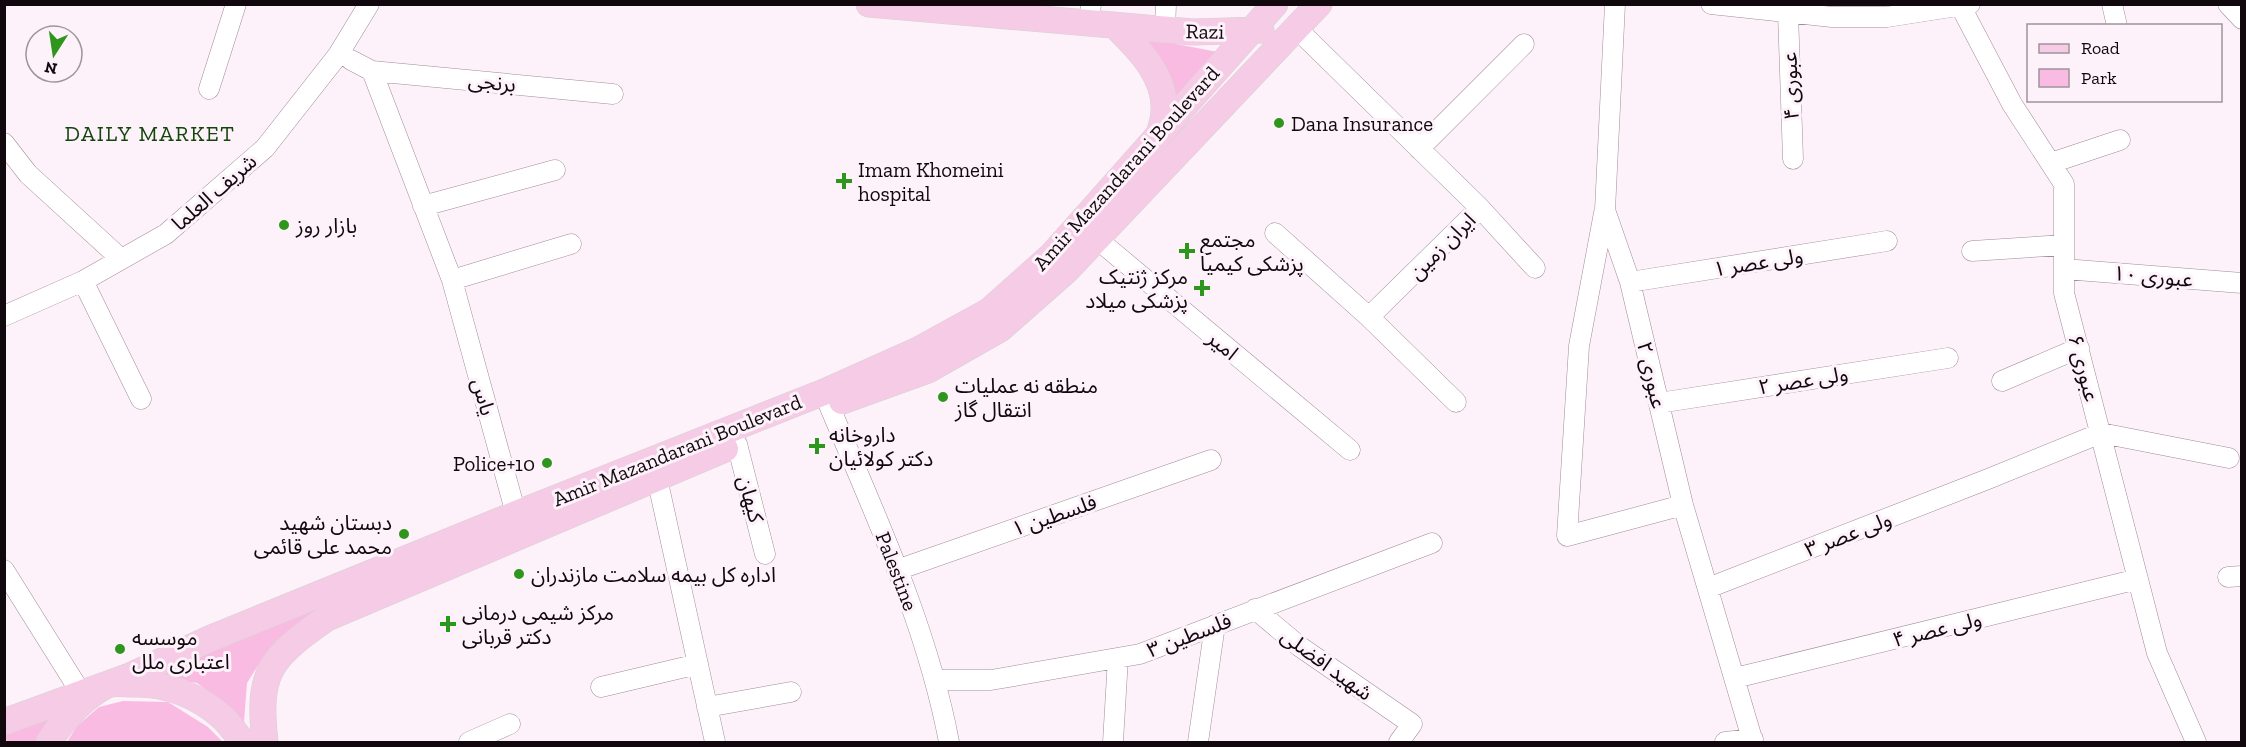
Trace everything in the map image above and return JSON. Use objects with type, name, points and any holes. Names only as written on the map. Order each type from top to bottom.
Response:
[{"type":"main road","name":"Razi","points":[[869,4],[1090,14],[1114,25],[1193,32],[1296,28]]},
{"type":"main road","points":[[1250,31],[1275,4]]},
{"type":"main road","name":"Amir Mazandarani Boulevard","points":[[265,742],[261,700],[268,671],[284,651],[327,618],[829,405],[928,370],[1000,328],[1066,270],[1097,239],[1319,4]]},
{"type":"main road","points":[[1114,25],[1138,48],[1150,64],[1163,90],[1164,111],[1160,134]]},
{"type":"main road","name":"Amir Mazandarani Boulevard","points":[[4,722],[109,684],[209,639],[824,392],[918,350],[988,311],[1052,255],[1250,31]]},
{"type":"main road","points":[[49,742],[62,721],[79,705],[109,684],[143,684],[181,691],[224,718],[243,742]]},
{"type":"street","points":[[209,89],[236,4]]},
{"type":"street","name":"شریف العلما","points":[[4,316],[83,281],[166,234],[265,148],[338,55],[369,4]]},
{"type":"street","points":[[1165,30],[1166,4]]},
{"type":"street","name":"عبوری ۲","points":[[1615,4],[1605,210],[1630,282],[1683,505],[1753,741]]},
{"type":"street","points":[[1711,4],[1832,17],[1887,17],[1922,10],[1965,6]]},
{"type":"street","points":[[2112,4],[2117,24]]},
{"type":"street","points":[[2228,4],[2241,19]]},
{"type":"street","name":"عبوری ۶","points":[[1965,6],[2012,104],[2064,184],[2064,293],[2157,653],[2196,742]]},
{"type":"street","name":"عبوری ۴","points":[[1788,13],[1793,159]]},
{"type":"street","name":"ایران زمین","points":[[1296,28],[1480,208],[1369,317]]},
{"type":"street","points":[[1419,149],[1524,44]]},
{"type":"street","points":[[351,60],[372,71]]},
{"type":"street","name":"برنجی","points":[[372,71],[613,94]]},
{"type":"street","name":"یاس","points":[[372,71],[452,280],[516,514]]},
{"type":"street","points":[[2050,163],[2120,140]]},
{"type":"street","points":[[4,143],[28,174],[120,259]]},
{"type":"street","points":[[423,206],[555,170]]},
{"type":"street","points":[[1480,208],[1535,268]]},
{"type":"street","points":[[1605,210],[1579,346],[1568,536],[1683,505]]},
{"type":"street","points":[[1275,233],[1369,317],[1456,402]]},
{"type":"street","name":"امیر","points":[[1097,239],[1350,450]]},
{"type":"street","name":"ولی عصر ۱","points":[[1630,282],[1887,241]]},
{"type":"street","points":[[452,280],[570,244]]},
{"type":"street","points":[[1972,252],[2064,245]]},
{"type":"street","name":"عبوری ۱۰","points":[[2064,269],[2241,283]]},
{"type":"street","points":[[83,281],[141,399]]},
{"type":"street","points":[[2002,381],[2079,348]]},
{"type":"street","name":"ولی عصر ۲","points":[[1659,403],[1948,358]]},
{"type":"street","name":"Palestine","points":[[829,405],[897,570],[936,680],[949,742]]},
{"type":"street","points":[[2101,432],[2229,458]]},
{"type":"street","name":"ولی عصر ۳","points":[[1708,588],[1988,479],[2101,432]]},
{"type":"street","name":"کیهان","points":[[736,444],[765,554]]},
{"type":"street","name":"فلسطین ۱","points":[[897,570],[1211,460]]},
{"type":"street","points":[[657,478],[715,742]]},
{"type":"street","name":"فلسطین ۳","points":[[936,680],[991,680],[1140,654],[1432,543]]},
{"type":"street","points":[[4,570],[81,693]]},
{"type":"street","name":"ولی عصر ۴","points":[[1735,678],[2138,579]]},
{"type":"street","name":"شهید افضلی","points":[[1255,609],[1299,646],[1412,724],[1399,742]]},
{"type":"street","points":[[1198,742],[1215,625]]},
{"type":"street","points":[[1113,742],[1118,658]]},
{"type":"street","points":[[601,687],[698,664]]},
{"type":"street","points":[[707,707],[791,692]]},
{"type":"street","points":[[469,742],[510,724]]},
{"type":"street","points":[[1725,742],[1753,741]]},
{"type":"green space","points":[[1135,36],[1223,53],[1172,110]]},
{"type":"green space","points":[[1170,130],[1178,132],[1183,139],[1178,148],[1060,272],[996,326],[916,368],[884,379],[327,609],[291,631],[259,664],[247,683],[244,722],[228,706],[197,683],[147,674],[251,627],[863,379],[945,341],[988,316],[1045,267],[1143,156]]},
{"type":"green space","points":[[123,701],[168,702],[208,727],[223,742],[67,742],[77,726],[99,707]]},
{"type":"green space","points":[[55,717],[45,742],[5,740],[5,730]]},
{"type":"place","name":"Dana Insurance","points":[[1279,123]]},
{"type":"place","name":"Imam Khomeini hospital","points":[[844,181]]},
{"type":"place","name":"بازار روز","points":[[284,225]]},
{"type":"place","name":"مجتمع پزشکی کیمیا","points":[[1187,251]]},
{"type":"place","name":"مرکز ژنتیک پزشکی میلاد","points":[[1202,288]]},
{"type":"place","name":"منطقه نه عملیات انتقال گاز","points":[[943,397]]},
{"type":"place","name":"داروخانه دکتر کولائیان","points":[[817,446]]},
{"type":"place","name":"Police+10","points":[[547,463]]},
{"type":"place","name":"دبستان شهید محمد علی قائمی","points":[[404,534]]},
{"type":"place","name":"اداره کل بیمه سلامت مازندران","points":[[519,574]]},
{"type":"place","name":"مرکز شیمی درمانی دکتر قربانی","points":[[448,624]]},
{"type":"place","name":"موسسه اعتباری ملل","points":[[120,649]]},
{"type":"district","name":"DAILY MARKET","points":[[150,133]]}]
